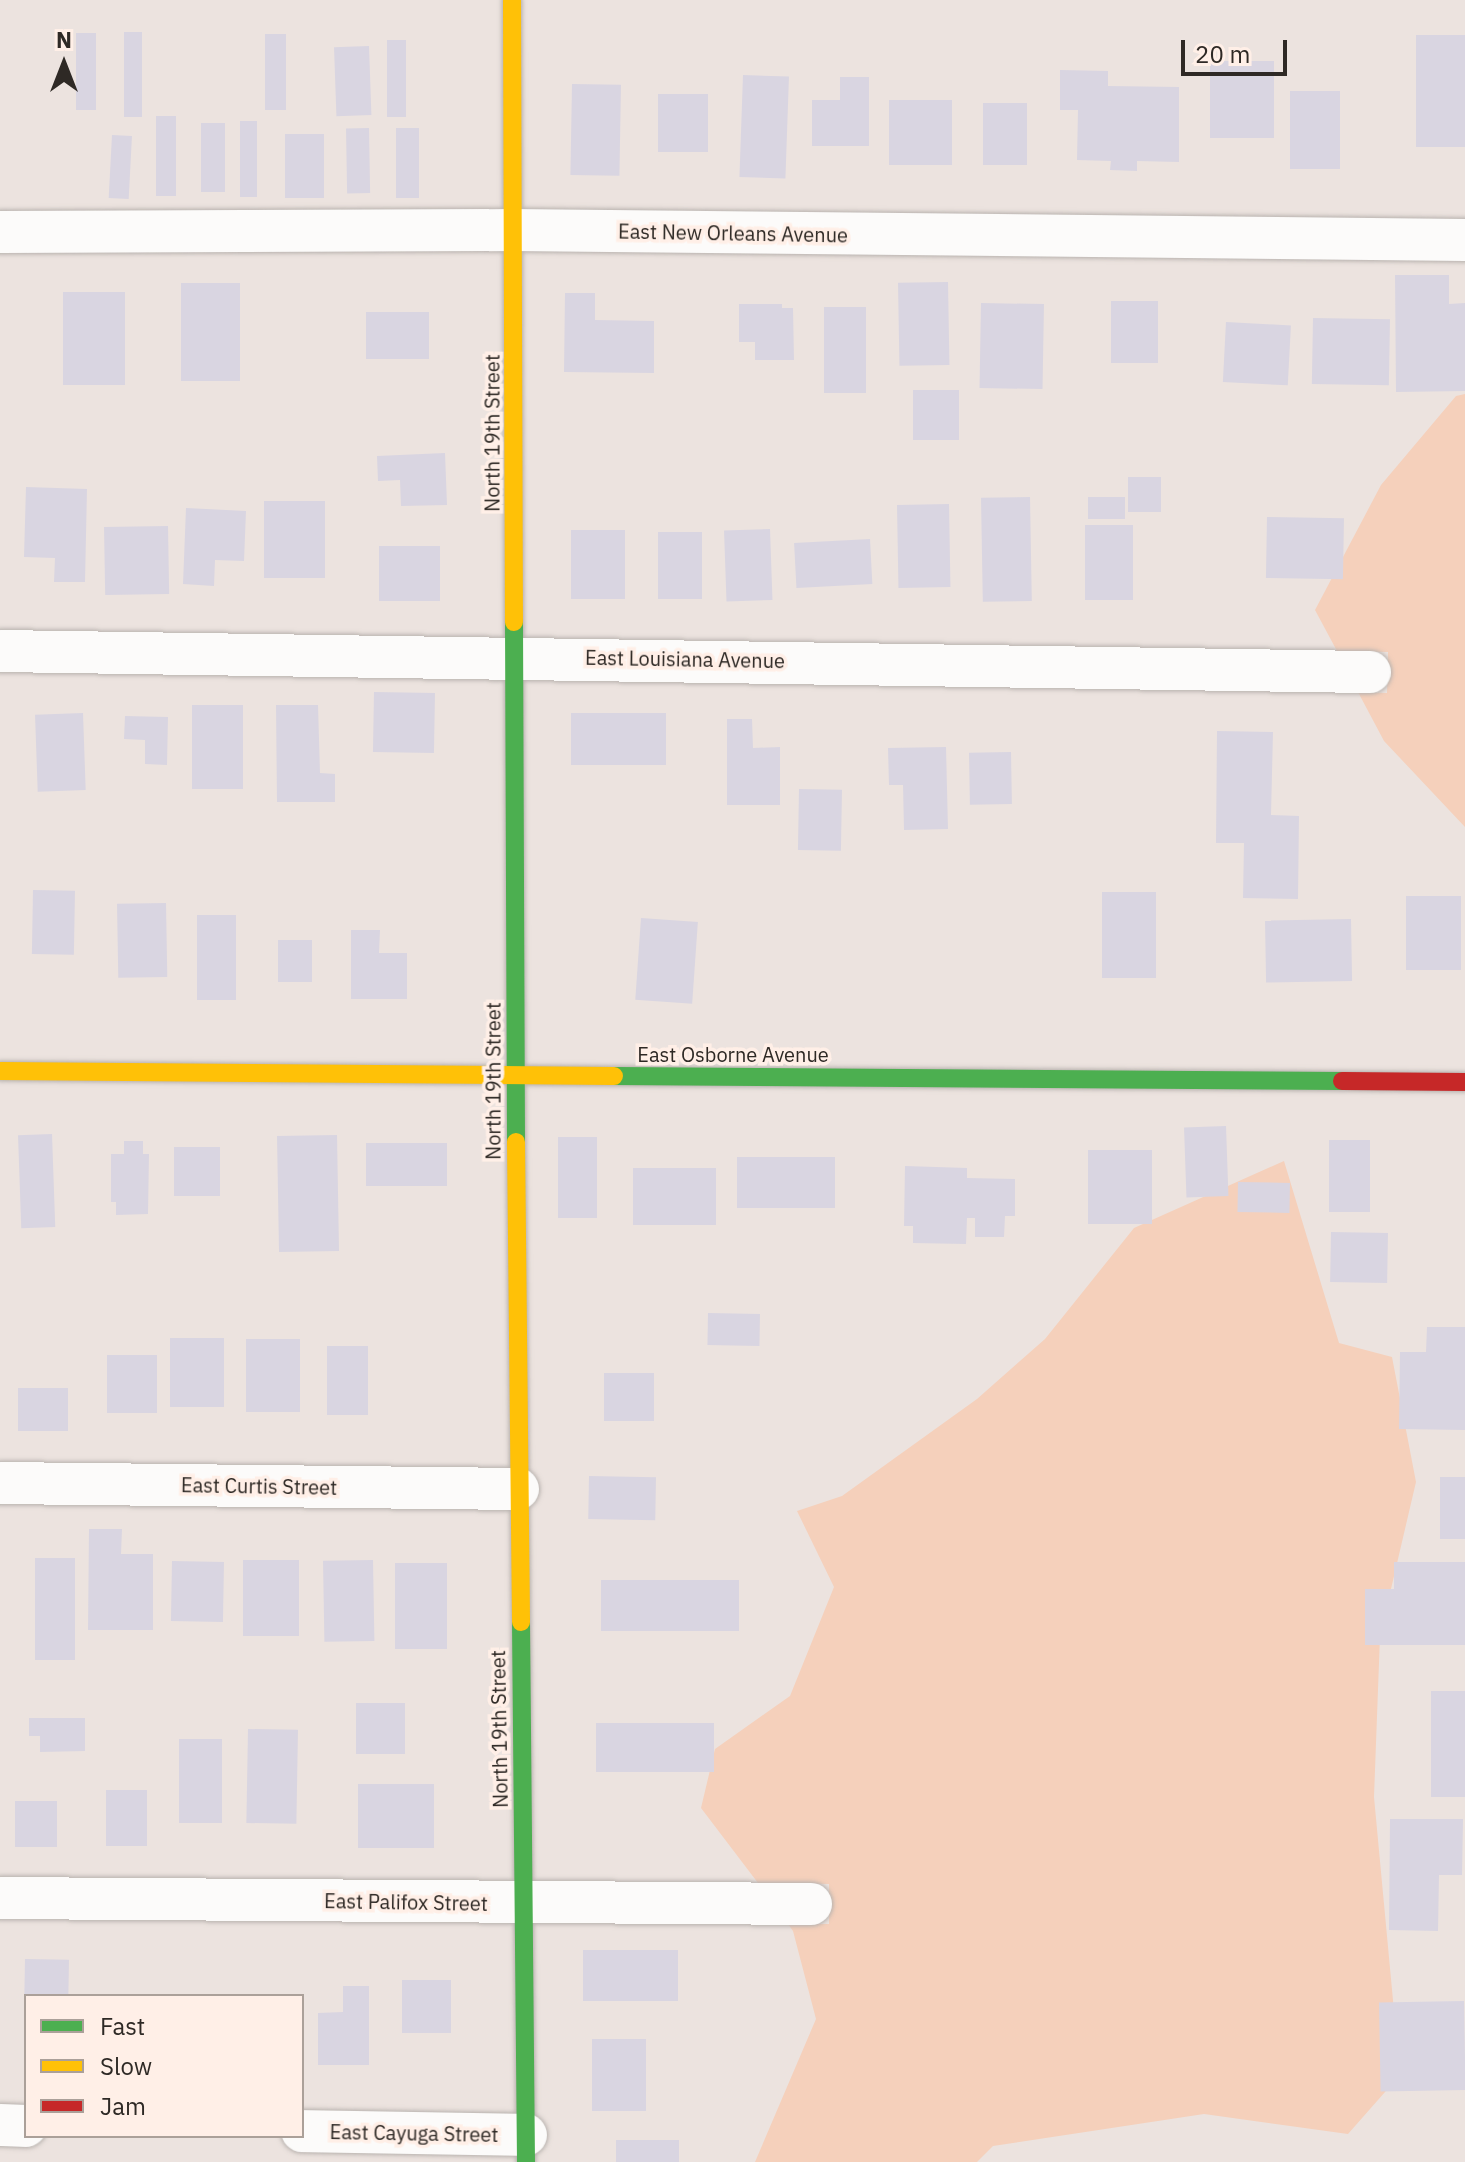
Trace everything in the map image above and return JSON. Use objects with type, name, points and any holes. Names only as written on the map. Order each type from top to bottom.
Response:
[{"type":"street","name":"North 19th Street","points":[[512,0],[515,1074],[526,2148]]},
{"type":"street","name":"East New Orleans Avenue","points":[[0,232],[512,230],[1465,240]]},
{"type":"street","name":"East Louisiana Avenue","points":[[0,651],[516,656],[1370,672]]},
{"type":"street","name":"East Osborne Avenue","points":[[0,1071],[1465,1082]]},
{"type":"street","name":"East Curtis Street","points":[[0,1483],[518,1489]]},
{"type":"street","name":"East Palifox Street","points":[[0,1898],[811,1904]]},
{"type":"street","points":[[0,2125],[24,2126]]},
{"type":"street","name":"East Cayuga Street","points":[[304,2131],[526,2148]]},
{"type":"shaded area","points":[[1465,394],[1465,827],[1384,741],[1358,692],[1387,693],[1388,652],[1337,651],[1315,610],[1381,485],[1456,396]]},
{"type":"shaded area","points":[[1284,1161],[1339,1343],[1392,1357],[1416,1482],[1380,1636],[1374,1797],[1400,2075],[1348,2134],[1204,2114],[993,2146],[977,2162],[755,2162],[816,2019],[793,1931],[788,1924],[829,1924],[829,1884],[758,1883],[701,1808],[715,1749],[790,1696],[834,1587],[797,1511],[842,1496],[977,1399],[1045,1339],[1134,1228]]},
{"type":"building","points":[[124,32],[142,32],[142,117],[124,117]]},
{"type":"building","points":[[76,33],[96,33],[96,110],[76,110]]},
{"type":"building","points":[[265,34],[286,34],[286,110],[265,110]]},
{"type":"building","points":[[1416,35],[1465,35],[1465,147],[1416,147]]},
{"type":"building","points":[[387,40],[406,40],[406,117],[387,117]]},
{"type":"building","points":[[369,46],[371,115],[336,116],[334,47]]},
{"type":"building","points":[[1210,61],[1274,61],[1274,138],[1210,138]]},
{"type":"building","points":[[1060,70],[1108,71],[1108,86],[1179,87],[1179,162],[1137,161],[1137,171],[1110,170],[1111,161],[1077,160],[1078,110],[1060,110]]},
{"type":"building","points":[[743,75],[789,77],[785,179],[739,177]]},
{"type":"building","points":[[840,77],[869,77],[869,146],[812,146],[812,100],[840,100]]},
{"type":"building","points":[[572,84],[621,85],[619,176],[570,175]]},
{"type":"building","points":[[1290,91],[1340,91],[1340,169],[1290,169]]},
{"type":"building","points":[[658,94],[708,94],[708,152],[658,152]]},
{"type":"building","points":[[889,100],[952,100],[952,165],[889,165]]},
{"type":"building","points":[[983,103],[1027,103],[1027,165],[983,165]]},
{"type":"building","points":[[156,116],[176,116],[176,196],[156,196]]},
{"type":"building","points":[[240,121],[257,121],[257,197],[240,197]]},
{"type":"building","points":[[201,123],[225,123],[225,192],[201,192]]},
{"type":"building","points":[[346,128],[369,128],[370,193],[347,193]]},
{"type":"building","points":[[396,128],[419,128],[419,198],[396,198]]},
{"type":"building","points":[[285,134],[324,134],[324,198],[285,198]]},
{"type":"building","points":[[112,135],[132,136],[129,199],[109,198]]},
{"type":"building","points":[[1395,275],[1449,275],[1449,304],[1465,303],[1465,391],[1396,392]]},
{"type":"building","points":[[948,282],[949,365],[899,366],[898,283]]},
{"type":"building","points":[[181,283],[240,283],[240,381],[181,381]]},
{"type":"building","points":[[63,292],[125,292],[125,385],[63,385]]},
{"type":"building","points":[[565,293],[595,293],[595,320],[654,321],[654,373],[564,372]]},
{"type":"building","points":[[1111,301],[1158,301],[1158,363],[1111,363]]},
{"type":"building","points":[[981,303],[1044,304],[1043,389],[980,388]]},
{"type":"building","points":[[739,304],[782,304],[782,308],[793,308],[794,360],[755,360],[755,342],[739,342]]},
{"type":"building","points":[[824,307],[866,307],[866,393],[824,393]]},
{"type":"building","points":[[366,312],[429,312],[429,359],[366,359]]},
{"type":"building","points":[[1313,318],[1390,319],[1389,385],[1312,384]]},
{"type":"building","points":[[1226,322],[1291,325],[1288,385],[1223,382]]},
{"type":"building","points":[[913,390],[959,390],[959,440],[913,440]]},
{"type":"building","points":[[445,453],[447,505],[401,506],[400,480],[378,481],[377,456]]},
{"type":"building","points":[[1128,477],[1161,477],[1161,512],[1128,512]]},
{"type":"building","points":[[26,487],[87,489],[85,582],[54,582],[55,558],[24,557]]},
{"type":"building","points":[[1030,497],[1032,601],[983,602],[981,498]]},
{"type":"building","points":[[1088,497],[1125,497],[1125,519],[1088,519]]},
{"type":"building","points":[[264,501],[325,501],[325,578],[264,578]]},
{"type":"building","points":[[949,504],[950,587],[898,588],[897,505]]},
{"type":"building","points":[[186,508],[246,511],[244,561],[215,560],[214,586],[183,584]]},
{"type":"building","points":[[1267,517],[1344,518],[1343,579],[1266,578]]},
{"type":"building","points":[[1085,525],[1133,525],[1133,600],[1085,600]]},
{"type":"building","points":[[168,526],[169,594],[105,595],[104,527]]},
{"type":"building","points":[[770,529],[772,600],[727,602],[724,531]]},
{"type":"building","points":[[571,530],[625,530],[625,599],[571,599]]},
{"type":"building","points":[[658,532],[702,532],[702,599],[658,599]]},
{"type":"building","points":[[870,539],[872,584],[796,588],[794,543]]},
{"type":"building","points":[[379,546],[440,546],[440,601],[379,601]]},
{"type":"building","points":[[374,692],[435,693],[434,753],[373,752]]},
{"type":"building","points":[[192,705],[243,705],[243,789],[192,789]]},
{"type":"building","points":[[276,705],[318,705],[320,773],[335,774],[335,802],[277,802]]},
{"type":"building","points":[[83,713],[86,790],[38,792],[35,715]]},
{"type":"building","points":[[571,713],[666,713],[666,765],[571,765]]},
{"type":"building","points":[[125,716],[168,717],[167,765],[145,764],[145,740],[124,739]]},
{"type":"building","points":[[727,719],[752,719],[753,748],[780,747],[780,805],[727,805]]},
{"type":"building","points":[[1217,731],[1273,732],[1271,815],[1299,816],[1298,899],[1243,898],[1244,843],[1216,843]]},
{"type":"building","points":[[946,747],[948,829],[904,830],[903,785],[889,785],[888,748]]},
{"type":"building","points":[[1011,752],[1012,804],[970,805],[969,753]]},
{"type":"building","points":[[799,789],[842,790],[841,851],[798,850]]},
{"type":"building","points":[[33,890],[75,891],[74,955],[32,954]]},
{"type":"building","points":[[1102,892],[1156,892],[1156,978],[1102,978]]},
{"type":"building","points":[[1406,896],[1461,896],[1461,970],[1406,970]]},
{"type":"building","points":[[166,903],[167,977],[118,978],[117,904]]},
{"type":"building","points":[[197,915],[236,915],[236,1000],[197,1000]]},
{"type":"building","points":[[641,918],[698,922],[692,1004],[635,1000]]},
{"type":"building","points":[[1351,919],[1352,981],[1266,982],[1265,921]]},
{"type":"building","points":[[351,930],[380,930],[379,953],[407,953],[407,999],[351,999]]},
{"type":"building","points":[[278,940],[312,940],[312,982],[278,982]]},
{"type":"building","points":[[1226,1126],[1228,1196],[1186,1197],[1184,1127]]},
{"type":"building","points":[[52,1134],[55,1227],[21,1228],[18,1135]]},
{"type":"building","points":[[337,1135],[339,1251],[279,1252],[277,1136]]},
{"type":"building","points":[[558,1137],[597,1137],[597,1218],[558,1218]]},
{"type":"building","points":[[1329,1140],[1370,1140],[1370,1212],[1329,1212]]},
{"type":"building","points":[[124,1141],[143,1141],[143,1154],[149,1154],[148,1214],[116,1215],[116,1202],[111,1202],[111,1154],[124,1154]]},
{"type":"building","points":[[366,1143],[447,1143],[447,1186],[366,1186]]},
{"type":"building","points":[[174,1147],[220,1147],[220,1196],[174,1196]]},
{"type":"building","points":[[1088,1150],[1152,1150],[1152,1224],[1088,1224]]},
{"type":"building","points":[[737,1157],[835,1157],[835,1208],[737,1208]]},
{"type":"building","points":[[905,1166],[967,1168],[967,1178],[1015,1179],[1015,1216],[1005,1216],[1004,1237],[975,1237],[975,1218],[967,1218],[966,1244],[913,1243],[913,1226],[904,1226]]},
{"type":"building","points":[[633,1168],[716,1168],[716,1225],[633,1225]]},
{"type":"building","points":[[1238,1182],[1290,1183],[1289,1213],[1237,1212]]},
{"type":"building","points":[[1331,1232],[1388,1233],[1387,1283],[1330,1282]]},
{"type":"building","points":[[708,1313],[760,1314],[759,1346],[707,1345]]},
{"type":"building","points":[[1427,1327],[1465,1327],[1465,1430],[1399,1429],[1400,1352],[1426,1352]]},
{"type":"building","points":[[170,1338],[224,1338],[224,1407],[170,1407]]},
{"type":"building","points":[[246,1339],[300,1339],[300,1412],[246,1412]]},
{"type":"building","points":[[327,1346],[368,1346],[368,1415],[327,1415]]},
{"type":"building","points":[[107,1355],[157,1355],[157,1413],[107,1413]]},
{"type":"building","points":[[604,1373],[654,1373],[654,1421],[604,1421]]},
{"type":"building","points":[[18,1388],[68,1388],[68,1431],[18,1431]]},
{"type":"building","points":[[589,1476],[656,1477],[655,1520],[588,1519]]},
{"type":"building","points":[[1440,1477],[1465,1477],[1465,1539],[1440,1539]]},
{"type":"building","points":[[89,1529],[122,1529],[121,1554],[153,1554],[153,1630],[88,1630]]},
{"type":"building","points":[[35,1558],[75,1558],[75,1660],[35,1660]]},
{"type":"building","points":[[243,1560],[299,1560],[299,1636],[243,1636]]},
{"type":"building","points":[[373,1560],[374,1641],[324,1642],[323,1561]]},
{"type":"building","points":[[172,1561],[224,1562],[223,1622],[171,1621]]},
{"type":"building","points":[[1394,1562],[1465,1562],[1465,1645],[1365,1645],[1365,1589],[1394,1589]]},
{"type":"building","points":[[395,1563],[447,1563],[447,1649],[395,1649]]},
{"type":"building","points":[[601,1580],[739,1580],[739,1631],[601,1631]]},
{"type":"building","points":[[1431,1691],[1465,1691],[1465,1797],[1431,1797]]},
{"type":"building","points":[[356,1703],[405,1703],[405,1754],[356,1754]]},
{"type":"building","points":[[29,1718],[85,1718],[85,1751],[40,1752],[40,1736],[29,1736]]},
{"type":"building","points":[[596,1723],[714,1723],[714,1772],[596,1772]]},
{"type":"building","points":[[248,1729],[298,1730],[296,1824],[246,1823]]},
{"type":"building","points":[[179,1739],[222,1739],[222,1823],[179,1823]]},
{"type":"building","points":[[358,1784],[434,1784],[434,1848],[358,1848]]},
{"type":"building","points":[[106,1790],[147,1790],[147,1846],[106,1846]]},
{"type":"building","points":[[15,1801],[57,1801],[57,1847],[15,1847]]},
{"type":"building","points":[[1390,1819],[1463,1819],[1462,1875],[1439,1875],[1438,1931],[1389,1930]]},
{"type":"building","points":[[583,1950],[678,1950],[678,2001],[583,2001]]},
{"type":"building","points":[[25,1959],[69,1960],[68,1994],[24,1994]]},
{"type":"building","points":[[402,1980],[451,1980],[451,2033],[402,2033]]},
{"type":"building","points":[[343,1986],[369,1986],[369,2065],[318,2065],[318,2013],[343,2012]]},
{"type":"building","points":[[1464,2001],[1465,2090],[1381,2091],[1379,2002]]},
{"type":"building","points":[[592,2039],[646,2039],[646,2111],[592,2111]]},
{"type":"building","points":[[616,2140],[679,2140],[679,2162],[616,2162]]},
{"type":"traffic: fast","points":[[514,622],[516,1142]]},
{"type":"traffic: fast","points":[[614,1076],[1342,1081]]},
{"type":"traffic: fast","points":[[521,1622],[526,2162]]},
{"type":"traffic: slow","points":[[512,0],[514,622]]},
{"type":"traffic: slow","points":[[0,1071],[614,1076]]},
{"type":"traffic: slow","points":[[516,1142],[521,1622]]},
{"type":"traffic: jam","points":[[1342,1081],[1465,1082]]}]
